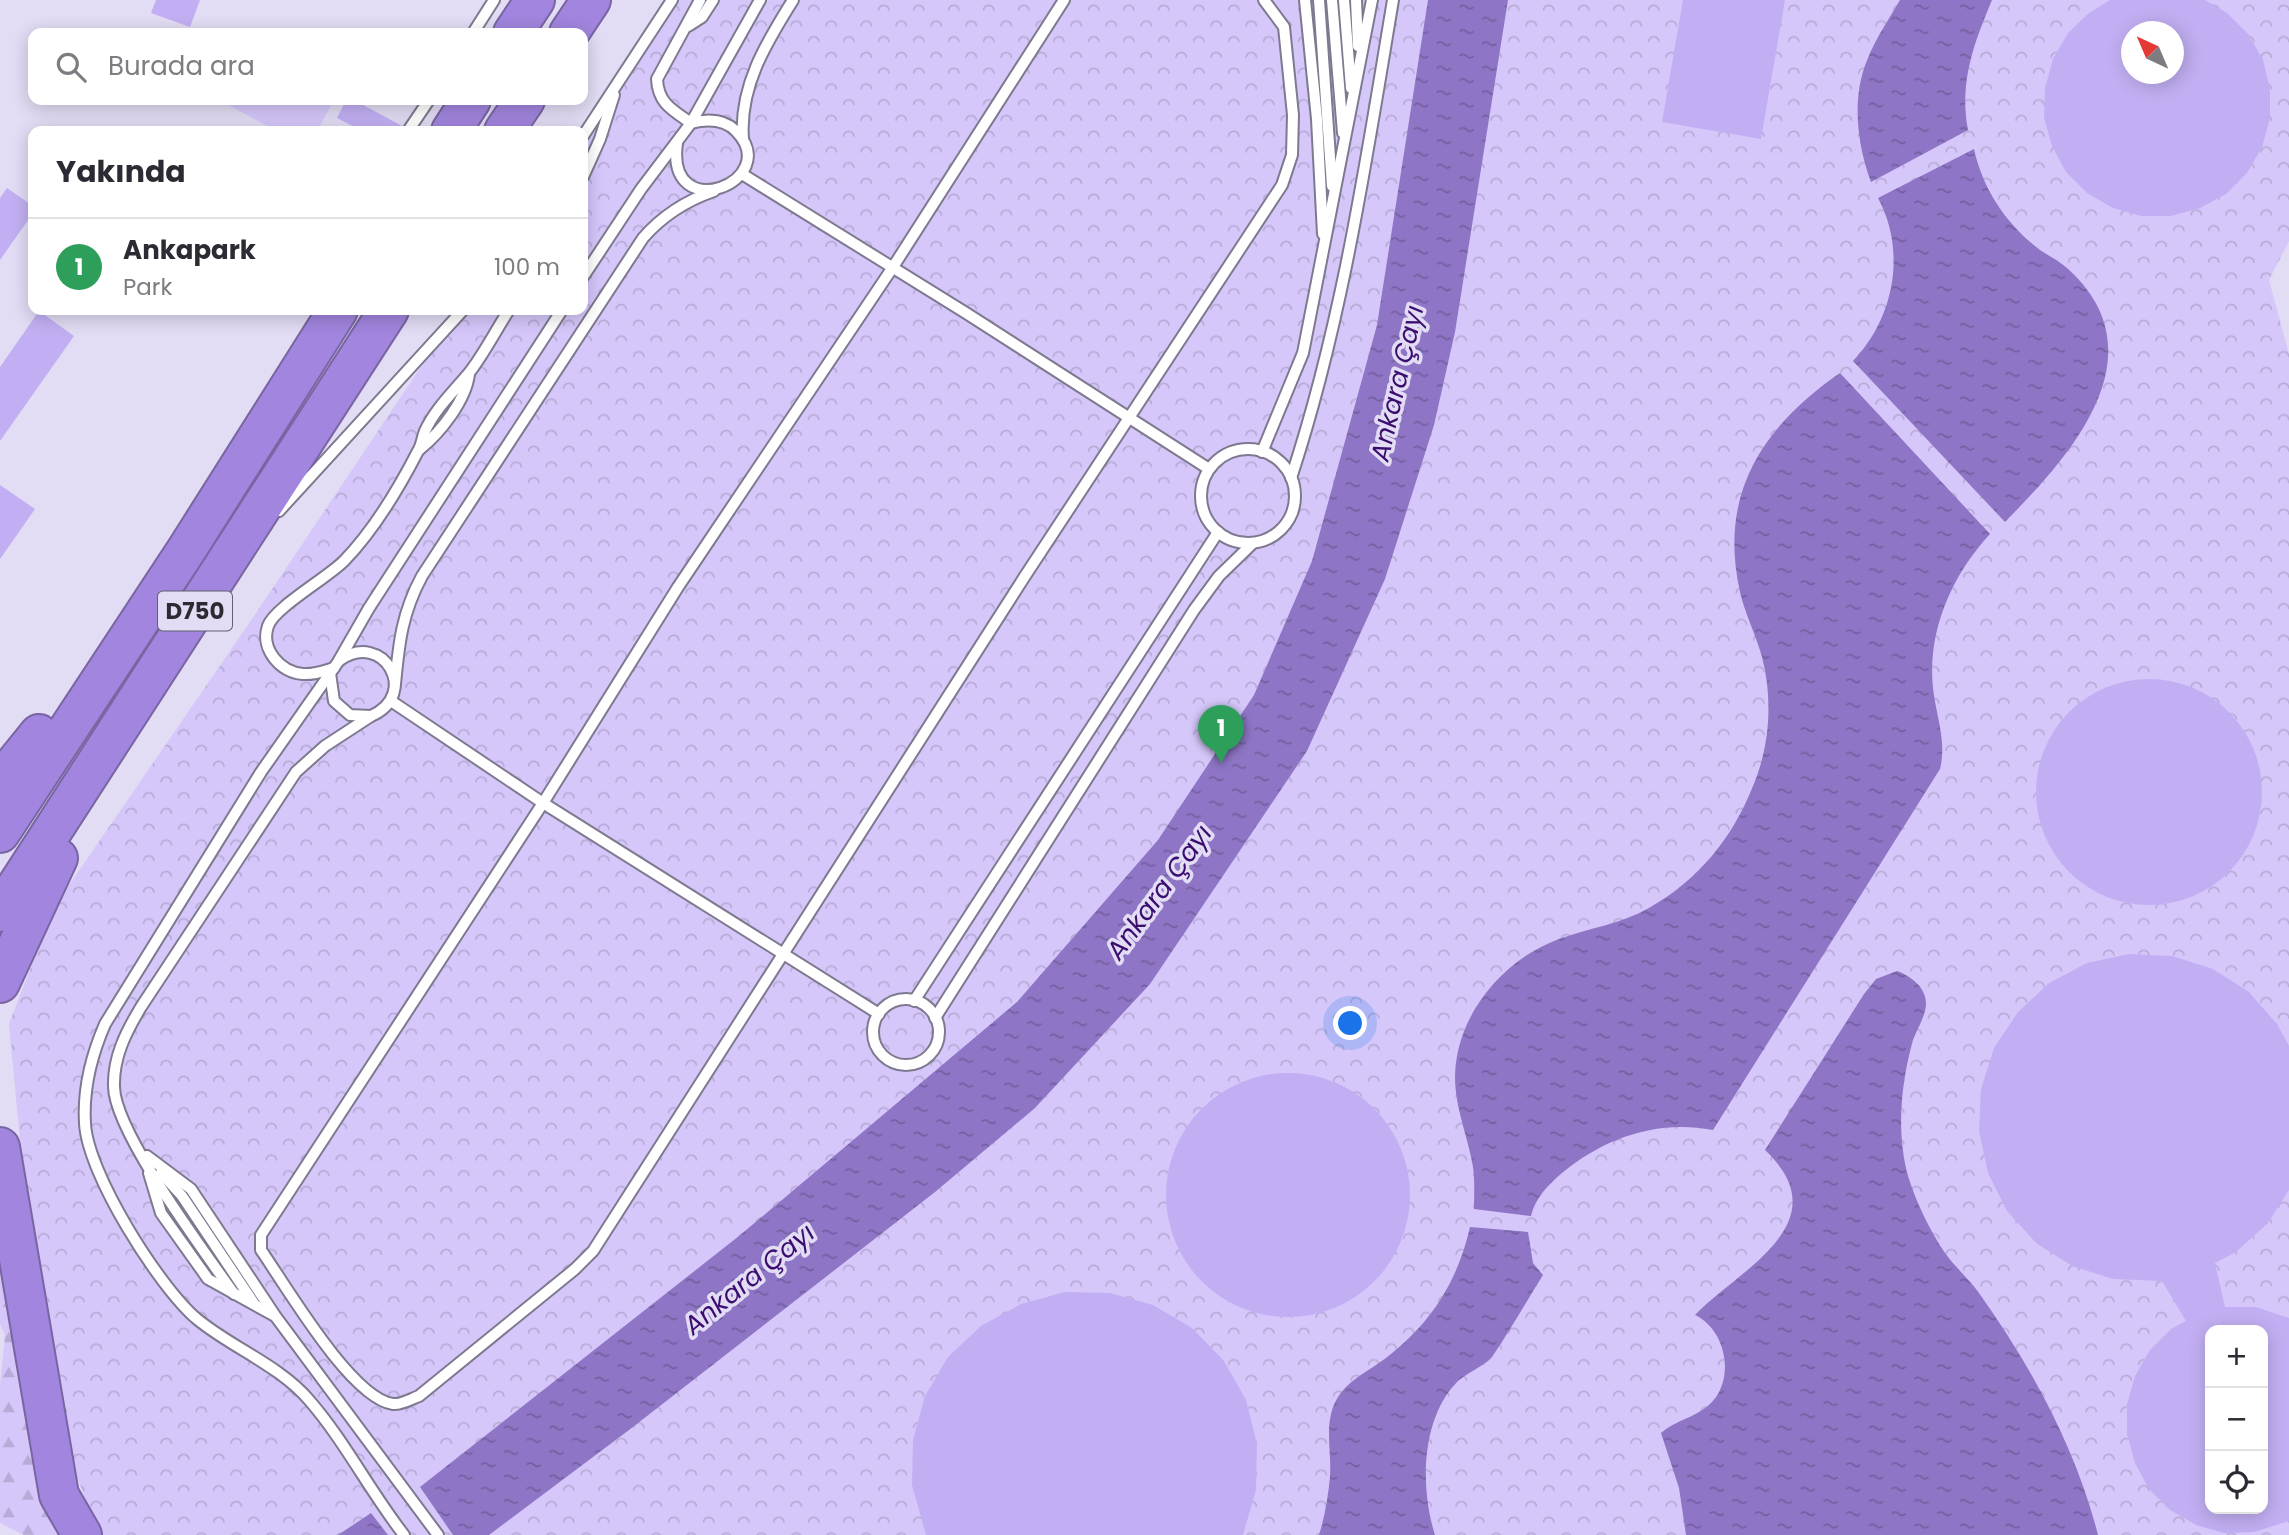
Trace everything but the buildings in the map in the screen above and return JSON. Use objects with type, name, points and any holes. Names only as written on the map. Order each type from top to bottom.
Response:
[{"type":"highway","points":[[516,28],[535,0]]},
{"type":"highway","points":[[572,28],[591,0]]},
{"type":"highway","points":[[454,126],[468,105]]},
{"type":"highway","points":[[507,126],[522,105]]},
{"type":"highway","name":"D750","points":[[0,912],[386,315]]},
{"type":"highway","name":"D750","points":[[0,832],[187,550],[324,325]]},
{"type":"highway","points":[[0,782],[187,550]]},
{"type":"highway","points":[[0,983],[122,724]]},
{"type":"highway","points":[[0,1147],[59,1495],[82,1535]]},
{"type":"lane","points":[[476,28],[495,0]]},
{"type":"lane","points":[[588,128],[672,0]]},
{"type":"lane","points":[[700,0],[657,79],[662,103],[691,123],[719,121],[729,125],[743,142]]},
{"type":"lane","points":[[688,26],[702,17],[713,0]]},
{"type":"lane","points":[[588,269],[641,189],[691,123],[760,0]]},
{"type":"lane","points":[[276,1317],[234,1294],[172,1204],[122,1122],[114,1090],[115,1066],[125,1032],[296,772],[325,746],[381,712],[391,701],[399,638],[407,605],[422,576],[643,238],[656,223],[674,210],[693,198],[734,182],[741,174],[746,163],[741,114],[751,76],[793,0]]},
{"type":"lane","points":[[1064,0],[893,267],[678,587],[543,803],[261,1235],[261,1250],[336,1357],[361,1388],[376,1399],[395,1404],[419,1396],[575,1269],[593,1251],[1282,185],[1292,155],[1293,115],[1284,27],[1277,14],[1264,0]]},
{"type":"lane","points":[[1305,0],[1317,120],[1324,250]]},
{"type":"lane","points":[[1319,0],[1333,200]]},
{"type":"lane","points":[[1332,0],[1344,143]]},
{"type":"lane","points":[[1344,0],[1352,104]]},
{"type":"lane","points":[[1356,0],[1359,65]]},
{"type":"lane","points":[[1262,452],[1303,354],[1372,0]]},
{"type":"lane","points":[[1291,478],[1319,395],[1350,253],[1393,0]]},
{"type":"lane","points":[[588,166],[600,139],[618,83]]},
{"type":"lane","points":[[411,126],[426,105]]},
{"type":"lane","points":[[677,144],[676,159],[684,179],[703,191],[714,191]]},
{"type":"lane","points":[[741,174],[893,267],[1209,469]]},
{"type":"lane","points":[[275,516],[458,315]]},
{"type":"lane","points":[[395,684],[388,663],[369,652],[358,652],[334,668],[301,674],[282,667],[272,656],[265,639],[268,625],[275,614],[317,585],[345,559],[379,514],[420,449],[424,432],[455,385],[469,374],[506,315]]},
{"type":"lane","points":[[404,1535],[310,1400],[289,1381],[197,1318],[168,1288],[108,1193],[94,1159],[85,1124],[87,1088],[97,1043],[106,1024],[261,772],[334,668],[369,608],[559,315]]},
{"type":"lane","points":[[935,1018],[1194,610],[1219,576],[1253,543],[1280,531],[1290,518],[1295,504],[1291,478],[1280,462],[1262,452],[1237,450],[1209,469],[1201,496],[1204,512],[1218,532],[1237,542],[1253,543]]},
{"type":"lane","points":[[212,585],[266,526]]},
{"type":"lane","points":[[914,1001],[1218,532]]},
{"type":"lane","points":[[334,668],[330,691],[341,709],[350,715],[371,716]]},
{"type":"lane","points":[[391,701],[543,803],[879,1014]]},
{"type":"lane","points":[[895,1001],[914,1001],[926,1006],[935,1018],[939,1035],[931,1055],[912,1065],[901,1065],[882,1055],[873,1035],[879,1014],[895,1001]]},
{"type":"lane","points":[[142,1153],[182,1196],[255,1305]]},
{"type":"lane","points":[[142,1153],[191,1189],[276,1317],[438,1535]]},
{"type":"green space","points":[[665,0],[2289,0],[2289,241],[2269,280],[2289,354],[2289,1535],[99,1535],[58,1427],[24,1182],[9,1024],[54,907],[252,619],[456,315],[588,315],[588,126],[581,126]]},
{"type":"green space","points":[[228,105],[331,105],[320,126],[267,126]]},
{"type":"green space","points":[[0,1254],[31,1453],[52,1524],[58,1535],[24,1535],[0,1523],[0,1386],[5,1335],[0,1324]]},
{"type":"water","name":"Ankara Çayı","points":[[1428,0],[1508,0],[1455,332],[1434,425],[1385,579],[1307,751],[1150,984],[1035,1108],[935,1192],[629,1430],[489,1535],[453,1535],[420,1487],[739,1236],[1017,1002],[1158,840],[1254,695],[1312,561],[1377,325]]},
{"type":"water","points":[[1900,0],[1992,0],[1974,47],[1967,79],[1965,95],[1968,130],[1871,182],[1859,136],[1859,88],[1871,51]]},
{"type":"water","points":[[1974,149],[1983,179],[1998,206],[2028,240],[2067,268],[2095,301],[2107,335],[2107,369],[2096,402],[2078,435],[2056,467],[2005,522],[1853,361],[1878,325],[1892,284],[1892,240],[1878,198]]},
{"type":"water","points":[[1840,373],[1990,534],[1964,567],[1938,625],[1932,667],[1942,738],[1940,769],[1713,1130],[1672,1127],[1633,1134],[1614,1141],[1578,1161],[1547,1187],[1531,1216],[1474,1209],[1473,1167],[1458,1103],[1455,1077],[1460,1042],[1478,1004],[1505,972],[1540,947],[1616,922],[1667,897],[1698,871],[1724,841],[1745,805],[1763,755],[1768,722],[1768,689],[1762,657],[1740,592],[1735,557],[1735,524],[1741,494],[1752,466],[1768,440],[1788,416]]},
{"type":"water","points":[[1897,971],[1917,984],[1926,999],[1924,1014],[1909,1056],[1901,1108],[1904,1159],[1911,1186],[1939,1244],[1979,1293],[2034,1379],[2064,1439],[2089,1503],[2098,1535],[1686,1535],[1679,1488],[1661,1433],[1709,1405],[1723,1383],[1725,1370],[1721,1344],[1706,1322],[1695,1315],[1775,1243],[1788,1222],[1793,1200],[1786,1176],[1765,1150],[1864,994],[1876,979]]},
{"type":"water","points":[[1470,1227],[1528,1232],[1533,1263],[1543,1275],[1492,1357],[1457,1382],[1436,1415],[1430,1434],[1426,1476],[1435,1535],[1319,1535],[1329,1484],[1329,1424],[1334,1404],[1350,1383],[1402,1345],[1429,1316],[1450,1284]]},
{"type":"water","points":[[371,1513],[388,1535],[338,1535]]},
{"type":"place","name":"Ankapark","points":[[1221,763]]}]
